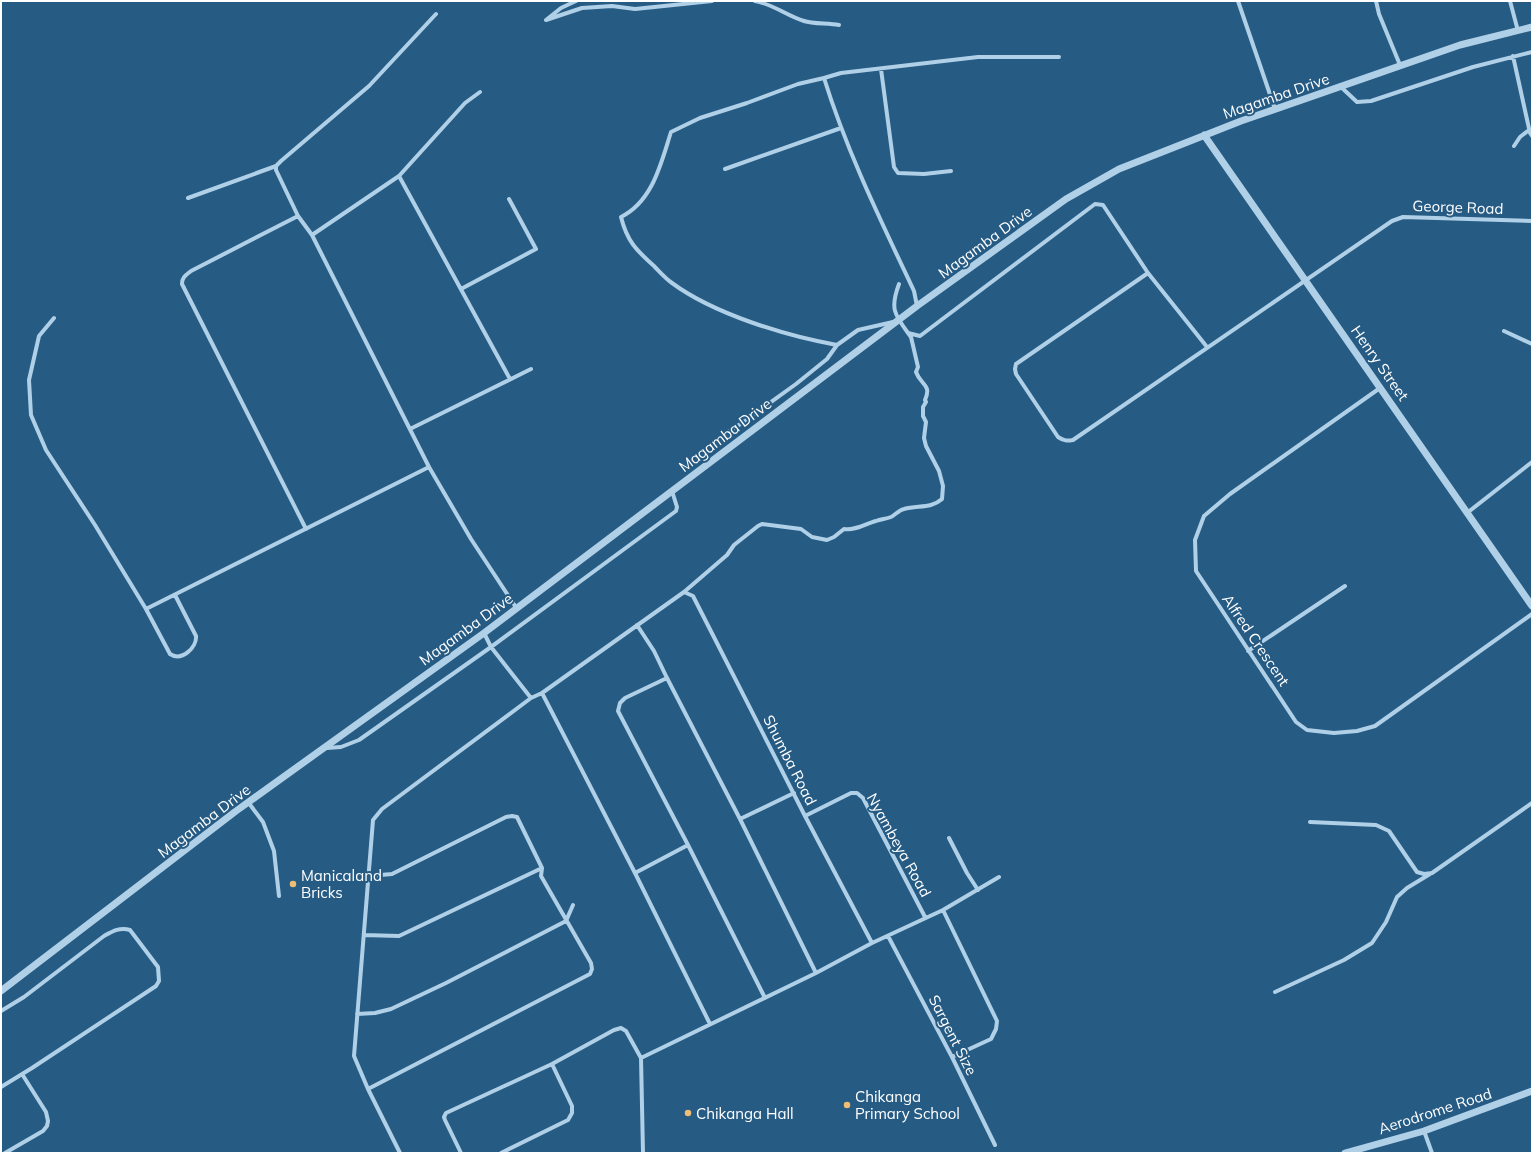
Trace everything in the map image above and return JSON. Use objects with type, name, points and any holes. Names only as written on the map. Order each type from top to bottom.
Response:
[{"type":"street","points":[[576,1],[562,8],[546,20],[582,8],[612,6],[635,9],[712,1]]},
{"type":"street","points":[[755,1],[762,2],[805,21],[838,25]]},
{"type":"street","points":[[1238,1],[1275,109]]},
{"type":"street","points":[[1376,1],[1379,14],[1400,65]]},
{"type":"street","points":[[1510,1],[1518,31]]},
{"type":"street","points":[[188,198],[276,166],[369,86],[436,14]]},
{"type":"street","name":"Magamba Drive","points":[[1,991],[248,802],[517,609],[917,306],[1066,199],[1119,169],[1204,135],[1460,45],[1532,27]]},
{"type":"street","points":[[1341,87],[1358,102],[1371,101],[1473,67],[1532,52]]},
{"type":"street","points":[[1513,56],[1529,130],[1532,136]]},
{"type":"street","points":[[837,345],[804,339],[710,306],[672,283],[634,248],[624,230],[621,217],[630,212],[645,196],[659,171],[671,132],[700,118],[747,103],[798,84],[841,73],[978,57],[1060,57]]},
{"type":"street","points":[[881,69],[894,167],[898,173],[924,174],[951,171]]},
{"type":"street","points":[[824,78],[841,128],[871,201],[914,291],[917,306]]},
{"type":"street","points":[[312,236],[399,176],[465,104],[480,92]]},
{"type":"street","points":[[725,169],[841,128]]},
{"type":"street","points":[[1514,146],[1520,137],[1529,130]]},
{"type":"street","name":"Henry Street","points":[[1204,135],[1307,280],[1532,606]]},
{"type":"street","points":[[276,166],[276,170],[298,216],[312,236],[429,467],[471,539],[517,609]]},
{"type":"street","points":[[399,176],[510,379]]},
{"type":"street","points":[[461,289],[536,249],[509,199]]},
{"type":"street","points":[[908,333],[920,336],[1095,204],[1103,205],[1148,273],[1207,347]]},
{"type":"street","points":[[298,216],[191,271],[184,276],[182,279],[182,284],[306,529]]},
{"type":"street","name":"George Road","points":[[1148,273],[1016,364],[1016,374],[1058,437],[1067,441],[1073,440],[1392,221],[1403,217],[1532,221]]},
{"type":"street","points":[[400,1153],[368,1089],[354,1056],[373,820],[382,809],[531,698],[542,693],[684,592],[727,555],[734,545],[762,524],[801,529],[812,537],[827,540],[834,537],[844,529],[850,530],[857,526],[864,526],[876,520],[881,520],[892,516],[903,509],[931,506],[942,499],[943,486],[939,471],[926,446],[924,438],[926,422],[923,416],[923,407],[926,402],[925,400],[928,392],[927,387],[918,378],[916,372],[918,367],[911,337],[895,314],[894,304],[899,284]]},
{"type":"street","points":[[54,318],[39,336],[29,380],[31,415],[46,450],[96,525],[146,609],[170,654],[177,656],[184,654],[194,645],[197,640],[175,595]]},
{"type":"street","points":[[728,432],[803,378],[827,359],[837,345],[858,330],[899,320]]},
{"type":"street","points":[[1504,331],[1532,344]]},
{"type":"street","points":[[410,429],[531,369]]},
{"type":"street","name":"Alfred Crescent","points":[[1381,387],[1230,494],[1204,516],[1195,540],[1196,571],[1248,651],[1296,722],[1306,730],[1334,733],[1357,731],[1375,726],[1532,614]]},
{"type":"street","points":[[1467,513],[1532,462]]},
{"type":"street","points":[[146,609],[429,467]]},
{"type":"street","points":[[325,748],[341,747],[359,740],[491,647],[676,511],[677,507],[672,491]]},
{"type":"street","points":[[1248,651],[1345,586]]},
{"type":"street","name":"Shumba Road","points":[[684,592],[693,596],[805,816],[872,943]]},
{"type":"street","points":[[636,625],[654,651],[666,678],[740,819],[816,973]]},
{"type":"street","points":[[484,633],[491,647],[531,698]]},
{"type":"street","points":[[666,678],[624,698],[618,711],[688,845],[765,998]]},
{"type":"street","points":[[542,693],[635,873],[710,1024]]},
{"type":"street","points":[[740,819],[794,793]]},
{"type":"street","name":"Nyambeya Road","points":[[805,816],[851,793],[857,793],[863,798],[925,917]]},
{"type":"street","points":[[248,802],[263,822],[274,851],[279,896]]},
{"type":"street","points":[[1275,992],[1344,960],[1372,943],[1386,922],[1397,897],[1407,888],[1432,873],[1532,803]]},
{"type":"street","points":[[368,876],[392,874],[512,816],[517,817],[542,868],[541,876],[591,963],[592,969],[590,974],[368,1089]]},
{"type":"street","points":[[1310,822],[1376,825],[1389,831],[1417,872],[1424,874],[1432,873]]},
{"type":"street","points":[[950,838],[967,873],[978,890]]},
{"type":"street","points":[[635,873],[688,845]]},
{"type":"street","points":[[364,935],[399,936],[542,868]]},
{"type":"street","points":[[641,1058],[816,973],[872,943],[942,910],[999,877]]},
{"type":"street","points":[[357,1014],[391,1009],[446,983],[566,921],[573,905]]},
{"type":"street","points":[[942,910],[997,1021],[996,1029],[991,1039],[952,1057]]},
{"type":"street","points":[[1,1011],[24,997],[104,936],[118,929],[130,930],[158,968],[159,981],[156,986],[1,1087]]},
{"type":"street","name":"Sargent Size","points":[[888,936],[952,1057],[995,1145]]},
{"type":"street","points":[[461,1153],[445,1120],[444,1117],[446,1113],[552,1064],[614,1030],[621,1028],[626,1031],[641,1058],[643,1153]]},
{"type":"street","points":[[501,1153],[568,1120],[572,1113],[572,1106],[552,1064]]},
{"type":"street","points":[[5,1153],[43,1131],[47,1126],[46,1112],[22,1074]]},
{"type":"street","name":"Aerodrome Road","points":[[1345,1153],[1424,1131],[1532,1091]]},
{"type":"street","points":[[1424,1131],[1432,1153]]},
{"type":"place","name":"Manicaland Bricks","points":[[293,884]]},
{"type":"place","name":"Chikanga Primary School","points":[[847,1105]]},
{"type":"place","name":"Chikanga Hall","points":[[688,1113]]}]
